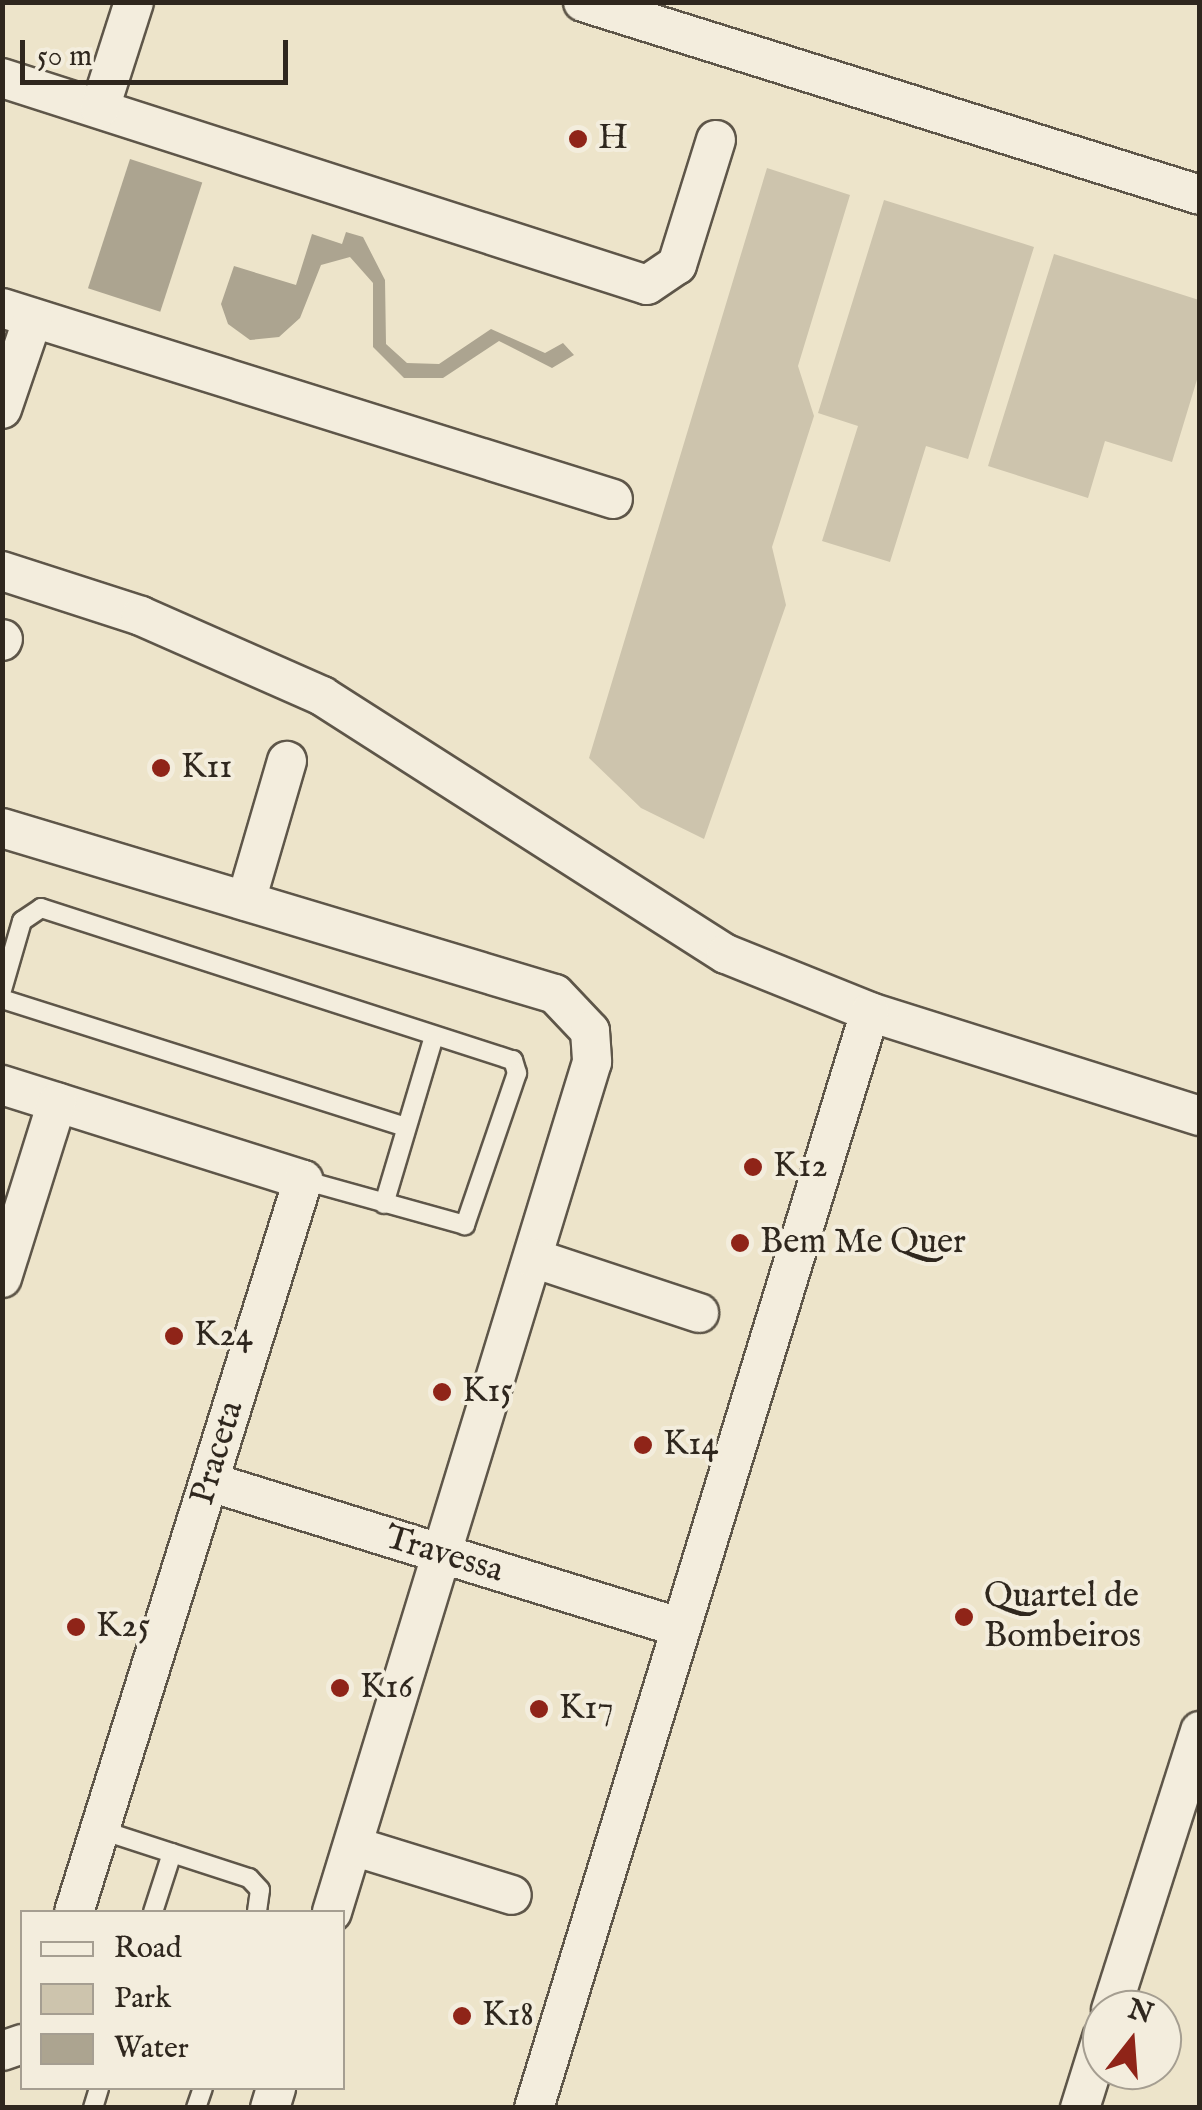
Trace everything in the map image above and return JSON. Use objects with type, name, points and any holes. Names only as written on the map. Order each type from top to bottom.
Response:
[{"type":"street","points":[[100,108],[134,2]]},
{"type":"street","points":[[583,2],[1200,196]]},
{"type":"street","points":[[2,78],[648,285],[677,266],[716,140]]},
{"type":"street","points":[[2,409],[18,313],[613,499]]},
{"type":"street","points":[[2,572],[140,616],[322,696],[685,934],[870,1012],[1200,1116]]},
{"type":"street","points":[[246,901],[287,761]]},
{"type":"street","points":[[2,828],[555,994],[581,1012],[592,1062],[333,1910]]},
{"type":"street","points":[[542,2105],[678,1627],[870,1012]]},
{"type":"street","points":[[2,1085],[303,1180]]},
{"type":"street","points":[[2,1278],[56,1102]]},
{"type":"street","name":"Praceta","points":[[75,1910],[303,1180]]},
{"type":"street","points":[[532,1258],[699,1314]]},
{"type":"street","name":"Travessa","points":[[210,1482],[678,1627]]},
{"type":"street","points":[[1117,1990],[1200,1730]]},
{"type":"street","points":[[353,1846],[512,1896]]},
{"type":"lane","points":[[2,990],[26,914],[41,908],[513,1060],[507,1109],[472,1220],[458,1226],[303,1180]]},
{"type":"lane","points":[[2,999],[405,1127]]},
{"type":"lane","points":[[384,1204],[434,1036]]},
{"type":"lane","points":[[101,1830],[172,1852],[260,1890],[256,1910]]},
{"type":"lane","points":[[154,1910],[172,1852]]},
{"type":"green space","points":[[767,168],[850,195],[798,366],[814,416],[772,547],[786,605],[704,839],[641,808],[589,758]]},
{"type":"green space","points":[[884,200],[1034,247],[968,459],[926,446],[890,562],[822,541],[858,426],[818,413]]},
{"type":"green space","points":[[1054,254],[1199,300],[1199,373],[1172,462],[1105,441],[1088,498],[988,466]]},
{"type":"water","points":[[130,159],[202,182],[160,312],[88,288]]},
{"type":"water","points":[[346,232],[363,237],[385,280],[386,344],[407,363],[439,364],[491,329],[545,353],[563,343],[574,355],[552,368],[499,341],[443,378],[404,378],[373,347],[373,283],[350,257],[321,265],[300,318],[279,337],[250,340],[228,324],[221,304],[234,266],[296,285],[312,234],[342,244]]},
{"type":"place","name":"H","points":[[578,139]]},
{"type":"place","name":"K11","points":[[161,768]]},
{"type":"place","name":"K12","points":[[753,1167]]},
{"type":"place","name":"Bem Me Quer","points":[[740,1243]]},
{"type":"place","name":"K24","points":[[174,1336]]},
{"type":"place","name":"K15","points":[[442,1392]]},
{"type":"place","name":"K14","points":[[643,1445]]},
{"type":"place","name":"Quartel de Bombeiros","points":[[964,1617]]},
{"type":"place","name":"K25","points":[[76,1627]]},
{"type":"place","name":"K16","points":[[340,1688]]},
{"type":"place","name":"K17","points":[[539,1709]]},
{"type":"place","name":"K18","points":[[462,2016]]}]
